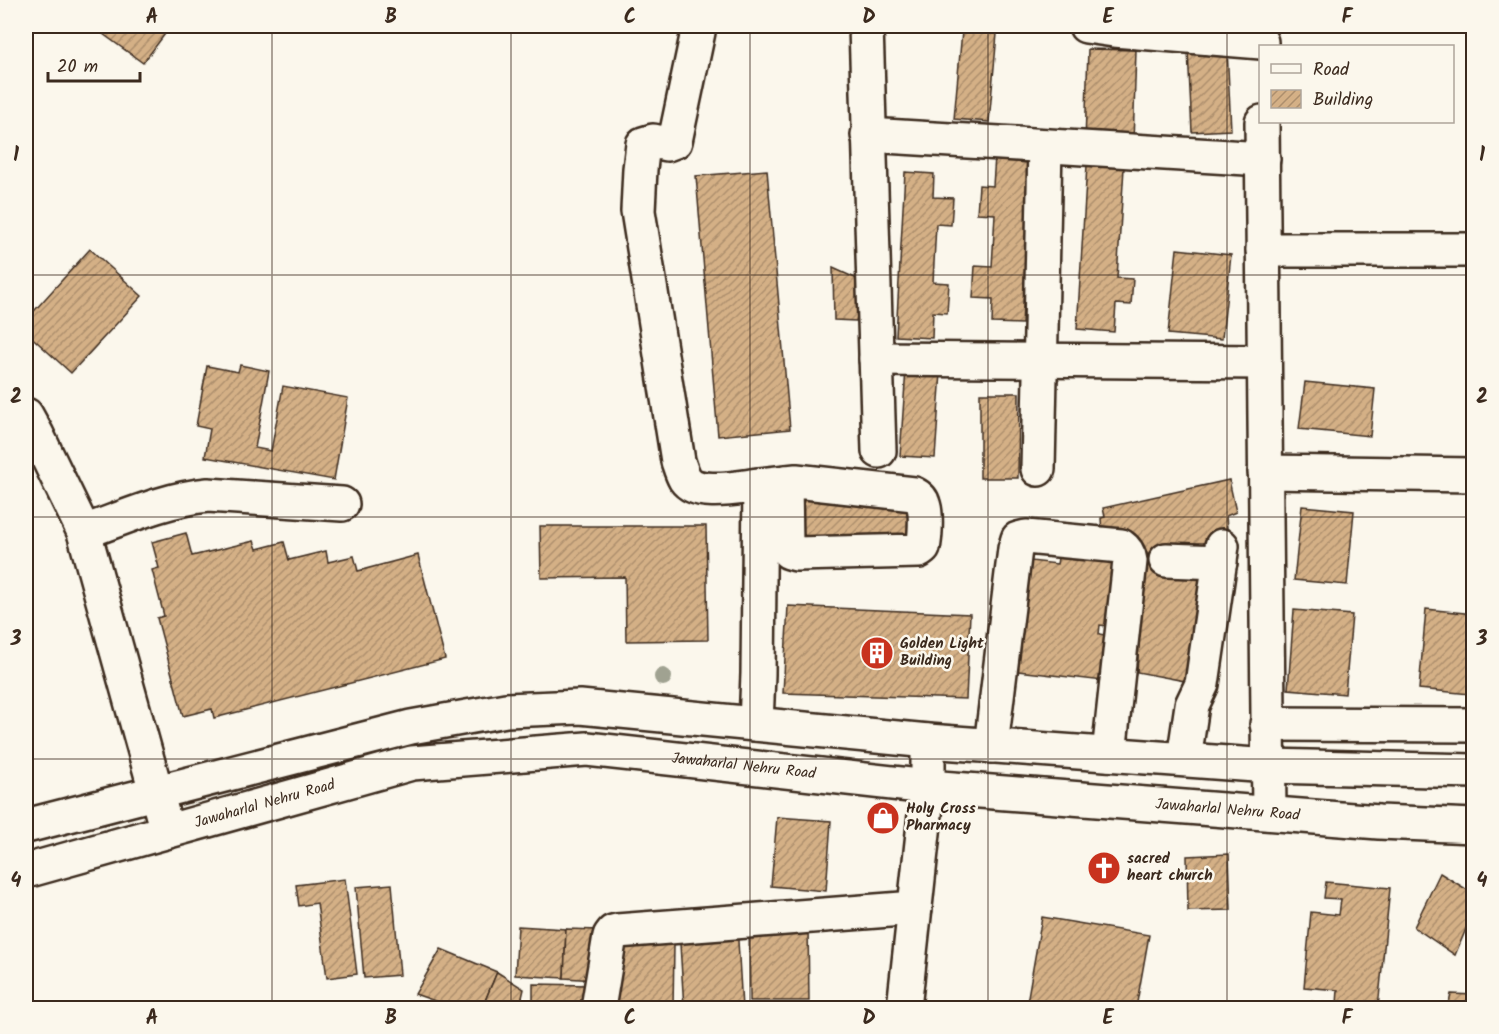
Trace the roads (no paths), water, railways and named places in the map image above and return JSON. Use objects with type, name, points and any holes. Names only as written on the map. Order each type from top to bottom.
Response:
[{"type":"street","points":[[866,26],[879,451]]},
{"type":"street","points":[[1105,27],[1261,38]]},
{"type":"street","points":[[699,32],[675,141],[667,144],[653,141],[644,144],[638,211],[678,461],[686,480],[706,490],[772,484],[756,724]]},
{"type":"street","points":[[1262,123],[1269,813]]},
{"type":"street","points":[[868,135],[1263,159]]},
{"type":"street","points":[[1038,470],[1046,146]]},
{"type":"street","points":[[1263,250],[1473,250]]},
{"type":"street","points":[[876,359],[1264,362]]},
{"type":"street","points":[[26,415],[84,532],[167,831]]},
{"type":"street","points":[[1265,472],[1473,475]]},
{"type":"street","points":[[84,532],[171,501],[192,496],[208,495],[342,504]]},
{"type":"street","points":[[991,746],[1015,549],[1018,539],[1026,537],[1121,546],[1130,556],[1109,754]]},
{"type":"street","points":[[1166,561],[1221,554],[1202,684],[1192,705],[1184,759]]},
{"type":"street","points":[[26,826],[411,727],[506,710],[580,707],[928,741],[1269,766],[1473,771]]},
{"type":"street","points":[[1267,724],[1473,725]]},
{"type":"street","points":[[904,1008],[928,787],[928,741]]},
{"type":"street","name":"Jawaharlal Nehru Road","points":[[26,871],[412,763],[587,749],[928,787],[1379,822],[1473,826]]},
{"type":"street","points":[[598,1008],[610,936],[617,931],[915,908]]},
{"type":"place","name":"Golden Light Building","points":[[877,653]]},
{"type":"place","name":"Holy Cross Pharmacy","points":[[883,818]]},
{"type":"place","name":"sacred heart church","points":[[1104,868]]}]
